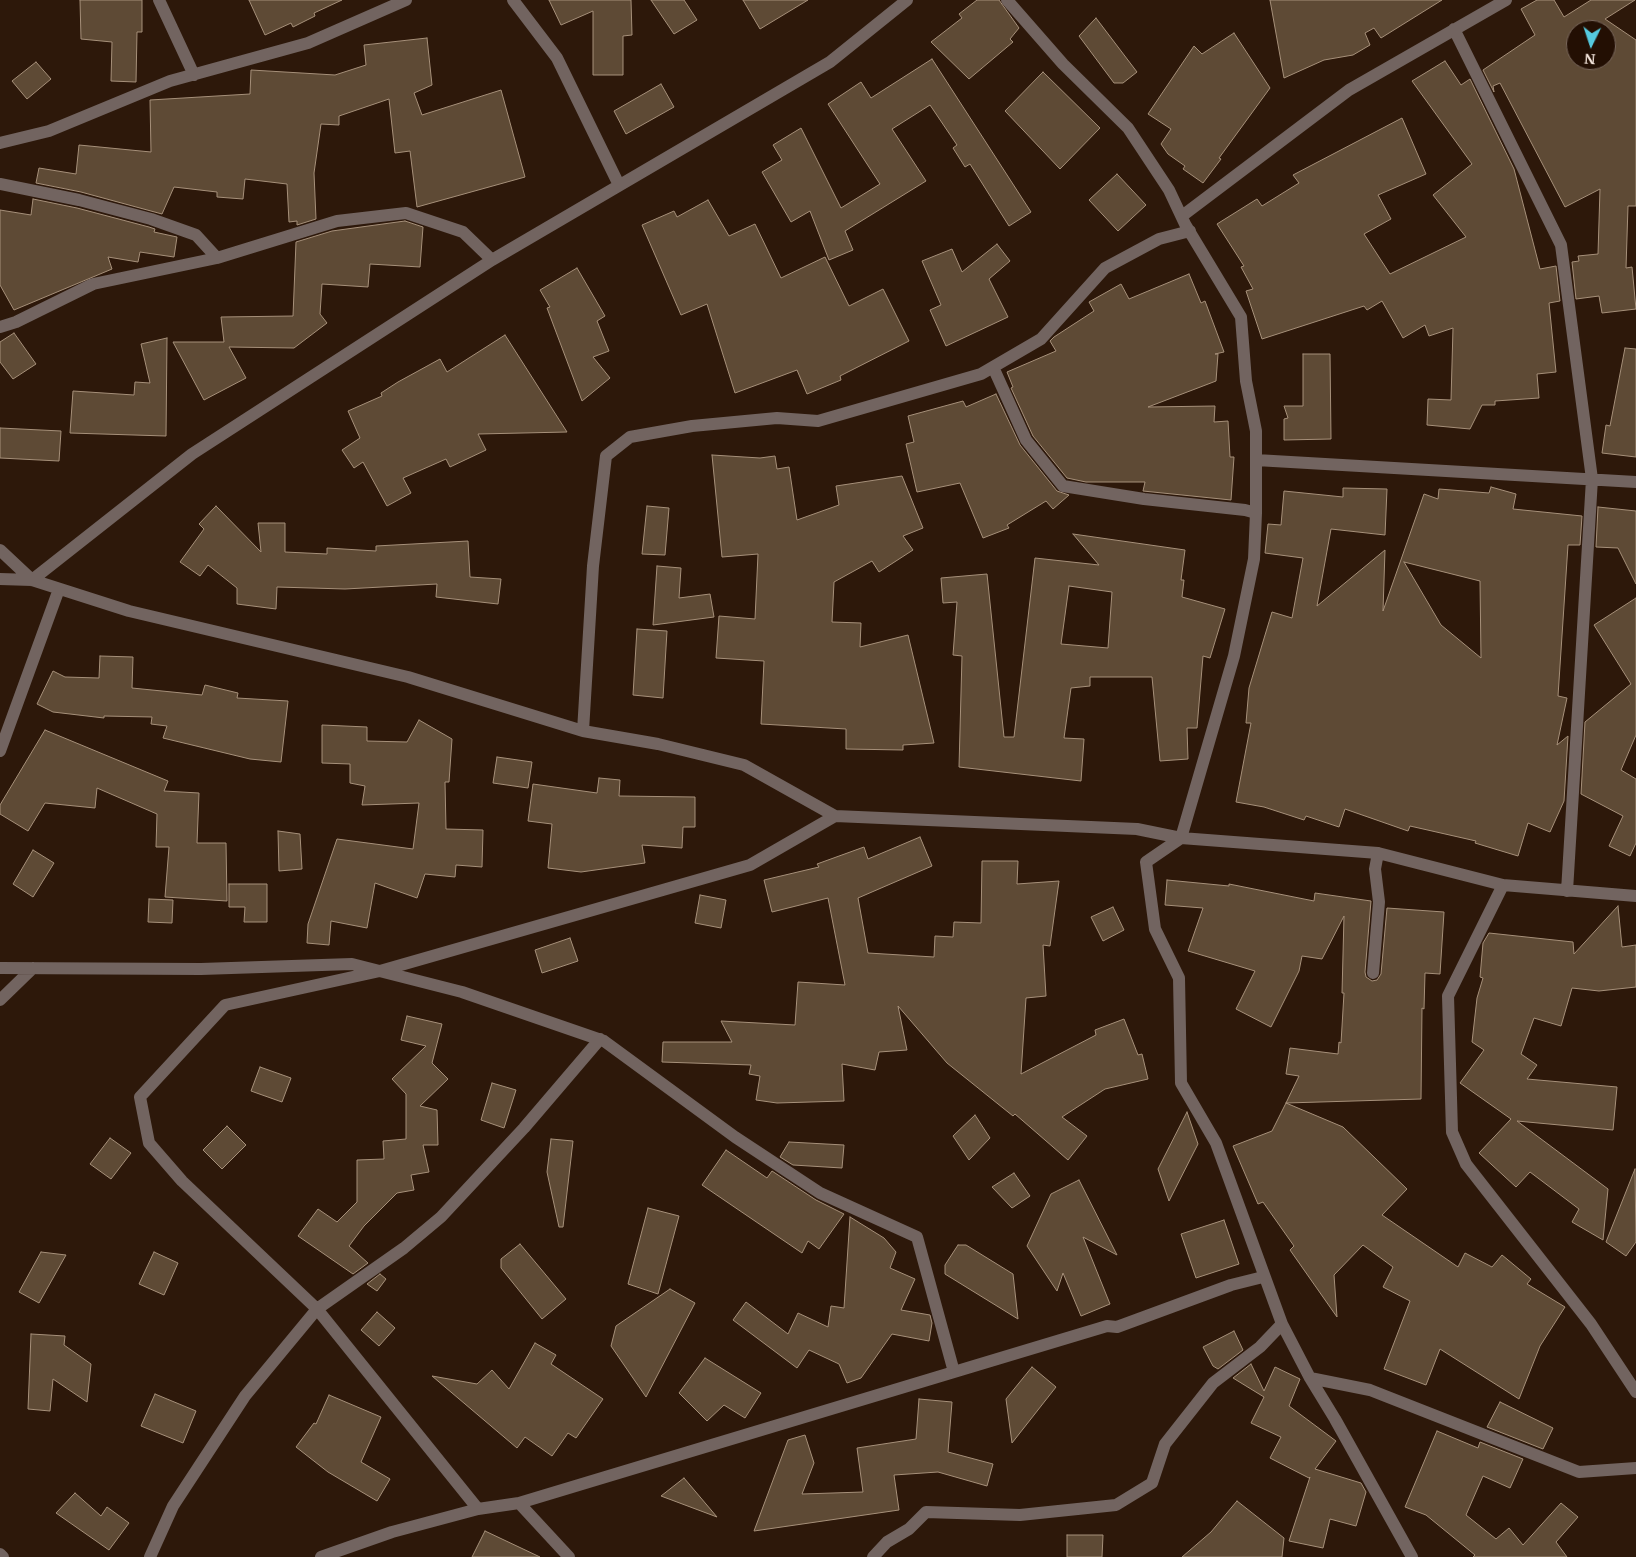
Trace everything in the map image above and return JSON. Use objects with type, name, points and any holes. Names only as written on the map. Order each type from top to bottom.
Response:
[{"type":"street","points":[[159,0],[194,75]]},
{"type":"street","points":[[0,143],[49,131],[170,81],[308,44],[406,0]]},
{"type":"street","points":[[513,0],[557,58],[619,185]]},
{"type":"street","points":[[32,580],[192,454],[492,260],[830,62],[907,0]]},
{"type":"street","points":[[1007,0],[1063,64],[1128,128],[1169,190],[1190,231],[1241,317],[1246,381],[1256,431],[1254,559],[1234,656],[1181,838],[1146,862],[1155,929],[1179,978],[1180,1083],[1216,1143],[1263,1278],[1282,1324],[1310,1378],[1412,1557]]},
{"type":"street","points":[[1182,216],[1348,90],[1506,0]]},
{"type":"street","points":[[1454,29],[1561,245],[1592,479],[1567,891]]},
{"type":"street","points":[[0,184],[79,200],[151,219],[196,235],[217,258]]},
{"type":"street","points":[[0,327],[16,322],[93,284],[217,258],[337,221],[406,213],[463,232],[492,260]]},
{"type":"street","points":[[583,731],[593,566],[606,456],[630,437],[692,426],[777,418],[818,421],[981,374],[1040,340],[1106,268],[1159,239],[1190,231]]},
{"type":"street","points":[[993,367],[1026,440],[1063,486],[1144,500],[1245,510],[1256,513]]},
{"type":"street","points":[[1256,460],[1636,482]]},
{"type":"street","points":[[0,550],[32,580]]},
{"type":"street","points":[[0,579],[32,580],[129,611],[408,677],[583,731],[658,744],[744,765],[835,816],[1137,829],[1181,838],[1378,853],[1503,886],[1636,896]]},
{"type":"street","points":[[0,751],[59,589]]},
{"type":"street","points":[[478,1509],[317,1308],[182,1181],[149,1143],[140,1097],[224,1005],[380,971],[750,865],[835,816]]},
{"type":"street","points":[[1373,973],[1379,902],[1375,869],[1378,853]]},
{"type":"street","points":[[1503,886],[1448,996],[1452,1132],[1466,1164],[1591,1324],[1636,1392]]},
{"type":"street","points":[[0,968],[201,969],[352,964],[462,992],[600,1039],[735,1137],[820,1193],[917,1237],[954,1372]]},
{"type":"street","points":[[0,1000],[33,968]]},
{"type":"street","points":[[150,1557],[173,1506],[245,1396],[317,1308],[404,1248],[441,1217],[524,1128],[600,1039]]},
{"type":"street","points":[[320,1557],[392,1532],[478,1509],[520,1503],[1107,1326],[1117,1327],[1231,1285],[1263,1278]]},
{"type":"street","points":[[873,1557],[887,1542],[909,1530],[926,1512],[1020,1515],[1116,1505],[1152,1484],[1165,1444],[1207,1391],[1213,1384],[1260,1347],[1282,1324]]},
{"type":"street","points":[[1310,1378],[1370,1390],[1579,1472],[1636,1468]]},
{"type":"street","points":[[520,1503],[569,1557]]},
{"type":"street","points":[[0,1554],[3,1557]]},
{"type":"building","points":[[80,0],[142,0],[142,32],[137,32],[136,82],[111,81],[112,42],[81,39]]},
{"type":"building","points":[[249,0],[342,0],[314,13],[315,16],[293,27],[291,23],[265,35]]},
{"type":"building","points":[[549,0],[631,0],[632,35],[623,36],[623,75],[593,75],[593,11],[561,25]]},
{"type":"building","points":[[651,0],[684,0],[697,20],[674,34]]},
{"type":"building","points":[[743,0],[808,0],[760,29]]},
{"type":"building","points":[[977,0],[999,0],[1019,28],[1010,39],[1013,42],[969,79],[931,42],[962,18],[959,14]]},
{"type":"building","points":[[1270,0],[1442,0],[1381,38],[1374,28],[1365,33],[1370,45],[1353,55],[1324,60],[1284,78]]},
{"type":"building","points":[[1537,0],[1554,0],[1564,17],[1591,0],[1635,0],[1605,19],[1606,20],[1566,20],[1566,70],[1616,70],[1616,26],[1636,40],[1636,206],[1628,206],[1626,268],[1632,267],[1636,309],[1602,313],[1599,296],[1576,299],[1572,262],[1579,261],[1578,256],[1598,254],[1600,189],[1565,207],[1500,83],[1493,86],[1494,92],[1483,70],[1535,35],[1521,9]]},
{"type":"building","points":[[1096,18],[1137,72],[1123,83],[1114,83],[1079,36]]},
{"type":"building","points":[[1234,33],[1270,88],[1203,183],[1183,169],[1185,166],[1168,154],[1161,144],[1171,129],[1148,114],[1194,46],[1202,54]]},
{"type":"building","points":[[427,38],[432,85],[414,93],[422,115],[501,90],[525,177],[417,207],[410,151],[395,153],[389,99],[339,116],[339,125],[321,124],[314,173],[316,219],[297,225],[297,221],[289,222],[287,184],[245,179],[243,199],[217,197],[217,192],[174,187],[162,214],[81,192],[36,183],[39,168],[76,174],[79,145],[151,152],[150,100],[250,94],[251,70],[335,75],[366,65],[364,45]]},
{"type":"building","points":[[932,59],[1031,212],[1009,226],[970,164],[965,167],[953,148],[957,145],[930,105],[892,129],[926,181],[845,231],[853,250],[829,260],[810,211],[791,222],[762,172],[782,160],[773,145],[801,128],[841,208],[880,184],[828,104],[861,82],[871,98]]},
{"type":"building","points":[[1445,61],[1461,85],[1470,79],[1514,169],[1540,269],[1556,266],[1560,301],[1549,303],[1556,372],[1537,374],[1539,398],[1495,401],[1495,405],[1482,405],[1470,429],[1427,425],[1428,399],[1451,400],[1453,328],[1429,336],[1425,325],[1403,338],[1382,301],[1367,310],[1364,306],[1262,339],[1246,291],[1253,289],[1241,267],[1244,266],[1217,224],[1257,199],[1262,206],[1299,183],[1293,175],[1402,118],[1426,174],[1378,195],[1391,219],[1364,234],[1390,274],[1466,237],[1433,195],[1472,164],[1412,81]]},
{"type":"building","points":[[36,62],[51,79],[27,99],[12,81]]},
{"type":"building","points":[[1043,72],[1100,128],[1060,169],[1005,111]]},
{"type":"building","points":[[661,84],[674,107],[626,134],[614,111]]},
{"type":"building","points":[[1117,174],[1146,205],[1118,231],[1089,200]]},
{"type":"building","points":[[33,199],[77,208],[149,227],[155,229],[154,232],[177,237],[174,257],[140,252],[138,262],[108,257],[112,269],[14,310],[0,285],[0,210],[31,215]]},
{"type":"building","points":[[708,200],[729,236],[755,224],[781,278],[825,257],[849,306],[883,289],[909,341],[840,376],[841,380],[807,394],[797,370],[735,393],[707,304],[681,315],[642,225],[674,211],[677,217]]},
{"type":"building","points":[[405,221],[423,227],[420,267],[370,264],[368,287],[322,284],[320,314],[327,323],[294,348],[229,347],[246,378],[204,400],[173,342],[224,342],[221,317],[293,316],[296,242],[332,231]]},
{"type":"building","points":[[997,244],[1010,261],[989,279],[1008,317],[946,346],[930,310],[941,305],[922,261],[952,249],[962,272]]},
{"type":"building","points":[[577,268],[605,316],[597,321],[609,351],[593,357],[610,378],[582,401],[547,308],[550,307],[540,290]]},
{"type":"building","points":[[1189,274],[1201,303],[1205,301],[1224,352],[1215,354],[1218,354],[1216,381],[1148,407],[1215,406],[1214,422],[1228,421],[1230,457],[1234,457],[1231,500],[1143,491],[1145,482],[1086,482],[1067,478],[1033,436],[1011,388],[1013,387],[1007,372],[1056,351],[1050,341],[1094,311],[1089,302],[1121,284],[1129,299]]},
{"type":"building","points":[[14,333],[36,364],[13,379],[0,362],[0,342]]},
{"type":"building","points":[[505,335],[567,432],[478,434],[486,450],[450,467],[446,459],[403,478],[411,493],[387,506],[363,462],[354,468],[342,450],[360,438],[348,411],[382,396],[381,393],[398,382],[440,359],[447,372]]},
{"type":"building","points":[[167,338],[166,436],[70,433],[73,391],[134,395],[135,382],[150,383],[141,344]]},
{"type":"building","points":[[1625,348],[1636,349],[1636,457],[1602,453],[1606,425],[1610,426]]},
{"type":"building","points":[[1303,354],[1330,354],[1331,439],[1284,440],[1284,419],[1288,418],[1284,406],[1303,406]]},
{"type":"building","points":[[996,394],[1020,445],[1057,491],[1069,495],[1053,509],[1046,501],[1007,525],[1009,528],[983,538],[960,483],[917,492],[906,444],[914,442],[908,416],[963,401],[966,407]]},
{"type":"building","points":[[0,428],[61,431],[59,461],[0,458]]},
{"type":"building","points":[[712,455],[760,458],[775,456],[777,469],[789,467],[797,520],[839,505],[836,486],[902,476],[923,528],[903,536],[913,550],[879,572],[872,561],[834,582],[832,622],[861,623],[860,647],[908,635],[934,743],[903,745],[903,750],[846,749],[846,729],[761,724],[764,661],[716,658],[719,616],[755,619],[758,554],[722,557]]},
{"type":"building","points":[[1491,487],[1516,494],[1513,509],[1582,516],[1580,545],[1568,545],[1558,696],[1567,698],[1557,745],[1568,736],[1564,801],[1550,832],[1528,823],[1518,856],[1475,843],[1476,841],[1410,826],[1408,831],[1345,809],[1339,827],[1306,816],[1304,820],[1264,807],[1236,802],[1251,723],[1246,723],[1249,688],[1272,612],[1292,618],[1303,558],[1265,553],[1268,524],[1281,525],[1284,491],[1343,497],[1343,488],[1387,489],[1385,535],[1331,529],[1317,606],[1385,550],[1383,611],[1424,494],[1438,499],[1439,489],[1489,493]],"holes":[[[1404,562],[1480,581],[1481,658],[1441,625]]]},
{"type":"building","points":[[216,506],[261,552],[258,523],[285,523],[285,552],[327,554],[327,548],[376,551],[376,546],[468,541],[470,577],[501,579],[498,604],[436,597],[437,584],[345,589],[277,587],[276,609],[237,604],[237,588],[208,565],[200,576],[180,562],[204,529],[199,524]]},
{"type":"building","points":[[647,506],[669,508],[665,555],[642,554]]},
{"type":"building","points":[[1598,507],[1636,511],[1636,584],[1618,548],[1596,547]]},
{"type":"building","points":[[1073,534],[1185,550],[1181,580],[1184,580],[1182,597],[1225,609],[1210,658],[1203,656],[1197,728],[1187,728],[1188,759],[1160,761],[1152,677],[1090,677],[1090,686],[1071,688],[1064,738],[1084,739],[1081,781],[959,767],[962,656],[953,655],[957,602],[943,603],[941,578],[987,574],[1004,737],[1014,737],[1035,558],[1099,565]],"holes":[[[1069,586],[1112,592],[1108,648],[1061,644]]]},
{"type":"building","points":[[657,566],[681,568],[679,598],[710,594],[714,617],[653,625]]},
{"type":"building","points":[[1636,598],[1636,735],[1621,770],[1636,779],[1636,843],[1630,856],[1609,846],[1623,816],[1581,794],[1585,722],[1631,684],[1594,625]]},
{"type":"building","points":[[637,629],[667,631],[663,698],[633,695]]},
{"type":"building","points":[[100,656],[133,657],[132,688],[202,695],[205,685],[238,693],[237,698],[288,701],[281,762],[250,759],[163,738],[167,726],[151,724],[152,717],[104,716],[104,718],[53,712],[37,704],[53,671],[65,677],[99,678]]},
{"type":"building","points":[[419,720],[452,739],[449,782],[445,782],[446,829],[483,830],[482,867],[456,865],[455,877],[425,874],[417,898],[375,883],[367,928],[331,921],[329,945],[307,943],[308,924],[337,839],[413,849],[419,803],[362,805],[365,786],[350,783],[350,764],[322,763],[322,725],[367,727],[367,741],[407,742]]},
{"type":"building","points":[[45,730],[168,781],[164,791],[199,793],[197,843],[226,843],[227,901],[165,897],[169,847],[156,847],[157,814],[97,788],[95,808],[45,803],[28,831],[0,814],[0,805]]},
{"type":"building","points":[[497,757],[532,762],[528,788],[493,783]]},
{"type":"building","points":[[599,778],[620,780],[619,796],[695,797],[695,827],[683,827],[682,848],[642,845],[645,863],[581,872],[548,868],[552,824],[528,821],[533,784],[597,793]]},
{"type":"building","points":[[278,831],[300,834],[302,869],[279,871]]},
{"type":"building","points":[[920,837],[932,866],[858,898],[868,953],[934,957],[935,936],[953,937],[954,922],[981,923],[982,861],[1018,861],[1017,884],[1059,881],[1050,946],[1043,945],[1046,996],[1026,998],[1021,1074],[1096,1035],[1095,1030],[1124,1019],[1138,1055],[1142,1054],[1148,1079],[1105,1089],[1062,1117],[1087,1136],[1068,1160],[1015,1114],[1013,1116],[947,1063],[898,1006],[907,1050],[879,1052],[875,1070],[842,1064],[844,1101],[777,1103],[756,1100],[760,1076],[749,1074],[751,1065],[662,1062],[663,1042],[732,1042],[721,1021],[795,1025],[798,982],[845,985],[828,898],[772,912],[764,880],[819,867],[817,864],[864,847],[868,859]]},
{"type":"building","points":[[33,850],[54,863],[33,897],[13,884]]},
{"type":"building","points":[[1167,880],[1229,886],[1229,884],[1314,901],[1315,893],[1371,901],[1365,972],[1366,977],[1372,981],[1377,980],[1381,974],[1387,908],[1444,912],[1440,974],[1425,973],[1424,1009],[1422,1008],[1421,1099],[1286,1103],[1299,1076],[1286,1074],[1290,1048],[1338,1054],[1339,1042],[1341,1043],[1344,993],[1342,993],[1344,916],[1322,959],[1302,956],[1299,971],[1271,1027],[1236,1009],[1255,971],[1188,951],[1203,908],[1165,905]]},
{"type":"building","points":[[229,884],[267,884],[267,922],[244,922],[245,907],[229,907]]},
{"type":"building","points":[[700,895],[726,900],[721,928],[695,923]]},
{"type":"building","points":[[149,899],[173,900],[172,923],[148,922]]},
{"type":"building","points":[[1618,906],[1622,947],[1636,945],[1636,987],[1599,991],[1572,988],[1561,1026],[1534,1018],[1521,1054],[1537,1065],[1527,1079],[1617,1087],[1613,1130],[1517,1121],[1608,1189],[1603,1240],[1572,1222],[1579,1209],[1530,1172],[1516,1187],[1479,1153],[1511,1119],[1460,1083],[1484,1050],[1472,1042],[1477,998],[1483,978],[1480,977],[1483,943],[1489,933],[1573,942],[1574,954]]},
{"type":"building","points":[[1113,907],[1124,930],[1103,941],[1091,917]]},
{"type":"building","points":[[570,938],[578,961],[542,973],[535,950]]},
{"type":"building","points":[[407,1016],[442,1024],[432,1063],[448,1079],[420,1106],[437,1110],[438,1145],[423,1145],[429,1172],[411,1175],[414,1190],[397,1193],[364,1226],[349,1246],[368,1263],[353,1274],[298,1236],[318,1209],[337,1222],[357,1202],[357,1160],[384,1159],[383,1141],[406,1139],[406,1094],[392,1079],[426,1046],[401,1040]]},
{"type":"building","points":[[260,1067],[291,1078],[282,1102],[251,1091]]},
{"type":"building","points":[[492,1083],[516,1090],[504,1128],[481,1120]]},
{"type":"building","points":[[1286,1103],[1343,1127],[1407,1189],[1382,1215],[1458,1267],[1465,1253],[1492,1267],[1502,1255],[1531,1279],[1527,1284],[1565,1307],[1540,1346],[1519,1399],[1440,1349],[1426,1385],[1384,1369],[1410,1301],[1383,1287],[1393,1267],[1363,1245],[1334,1275],[1337,1317],[1290,1250],[1294,1246],[1263,1202],[1258,1204],[1233,1146],[1272,1131]]},
{"type":"building","points":[[1187,1112],[1198,1144],[1169,1201],[1158,1169]]},
{"type":"building","points":[[975,1115],[990,1138],[969,1160],[953,1136]]},
{"type":"building","points":[[227,1126],[246,1145],[222,1169],[203,1150]]},
{"type":"building","points":[[110,1138],[131,1153],[111,1179],[90,1164]]},
{"type":"building","points":[[551,1139],[573,1141],[563,1227],[559,1227],[547,1172]]},
{"type":"building","points":[[789,1142],[844,1145],[842,1168],[793,1165],[780,1157]]},
{"type":"building","points":[[726,1150],[767,1178],[772,1171],[816,1200],[844,1214],[819,1249],[808,1241],[802,1253],[702,1185]]},
{"type":"building","points":[[1635,1169],[1636,1242],[1626,1256],[1606,1242]]},
{"type":"building","points":[[1014,1173],[1030,1196],[1012,1208],[992,1187]]},
{"type":"building","points":[[1079,1180],[1117,1255],[1083,1237],[1110,1304],[1081,1316],[1063,1273],[1057,1291],[1027,1246],[1051,1194]]},
{"type":"building","points":[[648,1208],[679,1216],[658,1294],[628,1284]]},
{"type":"building","points":[[850,1217],[884,1238],[896,1252],[890,1268],[915,1279],[901,1310],[930,1315],[932,1323],[929,1341],[892,1334],[861,1378],[847,1383],[839,1364],[809,1350],[797,1368],[733,1320],[746,1302],[788,1334],[798,1313],[828,1327],[831,1306],[844,1308]]},
{"type":"building","points":[[1224,1220],[1239,1264],[1196,1278],[1181,1234]]},
{"type":"building","points":[[520,1244],[566,1299],[542,1319],[501,1268],[501,1259]]},
{"type":"building","points":[[958,1245],[966,1245],[1013,1274],[1018,1319],[945,1274],[945,1265]]},
{"type":"building","points":[[41,1252],[66,1255],[39,1303],[19,1292]]},
{"type":"building","points":[[154,1252],[178,1263],[164,1295],[139,1284]]},
{"type":"building","points":[[380,1274],[386,1279],[377,1291],[367,1284]]},
{"type":"building","points":[[670,1289],[695,1303],[646,1397],[611,1346],[616,1326]]},
{"type":"building","points":[[377,1312],[395,1328],[379,1346],[361,1330]]},
{"type":"building","points":[[1234,1331],[1243,1350],[1218,1369],[1213,1366],[1203,1347]]},
{"type":"building","points":[[31,1334],[65,1336],[64,1345],[91,1364],[87,1402],[53,1379],[50,1411],[28,1409]]},
{"type":"building","points":[[535,1343],[556,1355],[551,1364],[603,1399],[576,1438],[568,1433],[552,1456],[525,1437],[517,1448],[432,1376],[477,1384],[492,1370],[509,1389]]},
{"type":"building","points":[[705,1358],[761,1393],[745,1418],[724,1405],[707,1421],[679,1393]]},
{"type":"building","points":[[1251,1364],[1264,1391],[1275,1367],[1300,1379],[1289,1406],[1336,1441],[1315,1469],[1361,1483],[1366,1492],[1356,1526],[1330,1519],[1323,1548],[1289,1541],[1310,1477],[1270,1458],[1281,1437],[1251,1423],[1264,1397],[1233,1378]]},
{"type":"building","points":[[1032,1367],[1056,1387],[1012,1443],[1006,1399]]},
{"type":"building","points":[[155,1394],[196,1411],[183,1443],[141,1426]]},
{"type":"building","points":[[329,1395],[381,1417],[361,1462],[390,1479],[377,1501],[328,1472],[296,1447],[314,1423],[316,1424]]},
{"type":"building","points":[[919,1399],[952,1402],[948,1452],[993,1464],[987,1486],[938,1472],[894,1475],[899,1510],[754,1531],[788,1440],[805,1435],[814,1463],[802,1494],[863,1492],[857,1448],[916,1439]]},
{"type":"building","points":[[1500,1402],[1553,1428],[1543,1449],[1487,1427]]},
{"type":"building","points":[[1437,1431],[1478,1448],[1480,1442],[1523,1459],[1510,1488],[1483,1476],[1466,1515],[1496,1539],[1509,1528],[1523,1545],[1561,1503],[1578,1517],[1556,1542],[1567,1557],[1473,1557],[1475,1555],[1426,1515],[1405,1507]]},
{"type":"building","points":[[684,1478],[717,1517],[661,1496]]},
{"type":"building","points":[[75,1493],[101,1516],[107,1507],[129,1523],[109,1550],[56,1513]]},
{"type":"building","points":[[1237,1501],[1284,1538],[1282,1557],[1182,1557],[1211,1532]]},
{"type":"building","points":[[485,1531],[540,1557],[472,1557]]},
{"type":"building","points":[[1067,1535],[1103,1535],[1102,1557],[1067,1557]]}]
